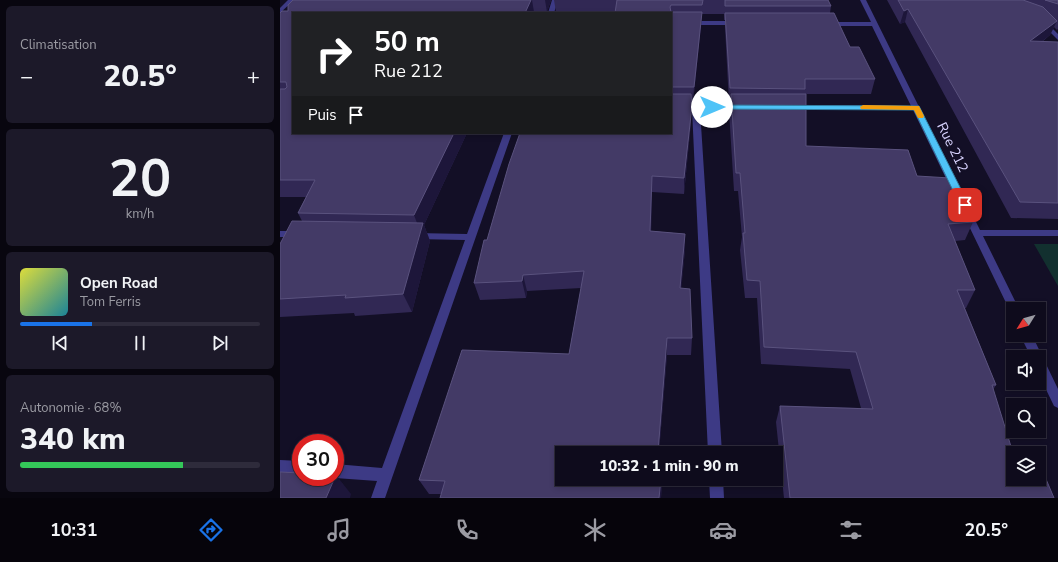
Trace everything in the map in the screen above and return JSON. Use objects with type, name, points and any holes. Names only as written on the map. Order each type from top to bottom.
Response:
[{"type":"street","points":[[280,11],[291,0]]},
{"type":"street","points":[[551,12],[555,0]]},
{"type":"street","name":"Rue 212","points":[[863,0],[1011,302]]},
{"type":"street","points":[[1052,21],[1039,17],[1058,38]]},
{"type":"street","points":[[672,23],[742,23]]},
{"type":"street","points":[[820,24],[875,24]]},
{"type":"street","points":[[672,106],[751,107]]},
{"type":"street","points":[[696,106],[715,446]]},
{"type":"street","points":[[783,107],[916,108]]},
{"type":"street","points":[[378,498],[508,134]]},
{"type":"street","points":[[978,233],[1058,234]]},
{"type":"street","points":[[280,234],[312,234]]},
{"type":"street","points":[[407,236],[471,237]]},
{"type":"street","points":[[1046,377],[1058,402]]},
{"type":"street","points":[[280,466],[292,467]]},
{"type":"street","points":[[344,472],[386,475]]},
{"type":"street","points":[[716,486],[717,498]]},
{"type":"green space","points":[[1034,244],[1058,244],[1058,286]]},
{"type":"building","points":[[293,0],[531,0],[525,12],[292,12],[292,134],[454,134],[414,215],[298,213],[315,180],[280,180],[280,89],[285,89],[287,87],[286,82],[280,82],[280,13],[282,11],[288,11],[288,5]]},
{"type":"building","points":[[617,0],[703,0],[702,5],[671,5],[671,12],[615,12]]},
{"type":"building","points":[[725,0],[828,0],[831,6],[725,6]]},
{"type":"building","points":[[898,0],[1023,0],[1043,7],[1057,21],[1030,41],[1058,42],[1058,203],[1020,202],[908,9],[904,11]]},
{"type":"building","points":[[1045,0],[1058,0],[1058,4]]},
{"type":"building","points":[[672,12],[702,12],[694,87],[672,87]]},
{"type":"building","points":[[725,13],[834,13],[850,47],[859,47],[875,79],[805,79],[805,89],[730,88]]},
{"type":"building","points":[[672,94],[691,94],[692,106],[684,178],[652,176],[650,231],[685,234],[680,288],[690,289],[692,338],[667,338],[658,446],[555,446],[555,486],[660,486],[659,498],[440,498],[445,481],[419,480],[462,350],[569,354],[584,271],[523,275],[522,281],[474,283],[484,240],[487,240],[509,164],[520,134],[672,134]]},
{"type":"building","points":[[731,94],[806,94],[806,146],[908,150],[917,176],[950,178],[955,194],[973,222],[948,224],[975,290],[957,290],[996,385],[992,385],[1006,430],[1006,438],[1008,438],[1011,446],[1006,446],[1006,486],[1046,486],[1046,479],[1054,498],[790,498],[780,406],[873,409],[856,352],[764,347],[760,281],[747,280],[740,173],[736,173]]},
{"type":"building","points":[[292,221],[423,223],[403,294],[345,298],[346,295],[280,299],[280,244]]},
{"type":"building","points":[[280,472],[292,473],[292,486],[331,486],[326,498],[280,498]]},
{"type":"slow traffic","points":[[863,107],[916,108],[920,116]]},
{"type":"route","points":[[712,107],[916,108],[965,205]]}]
